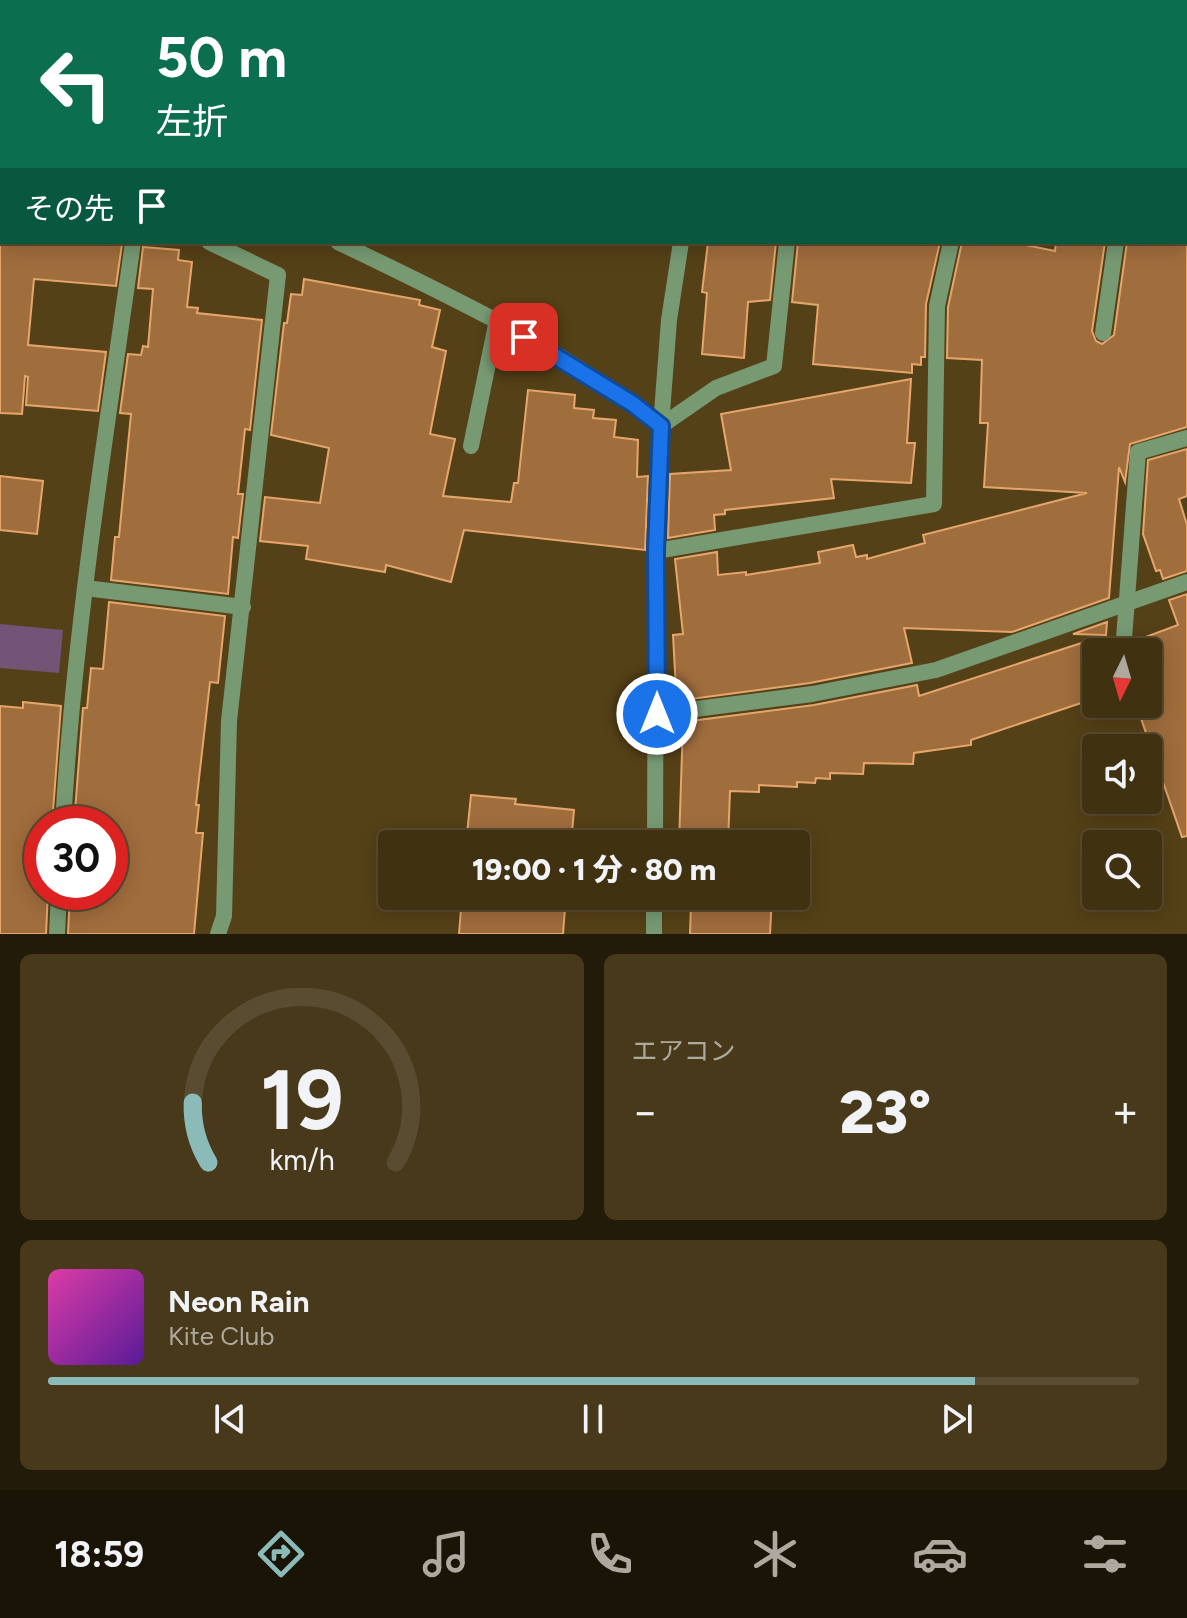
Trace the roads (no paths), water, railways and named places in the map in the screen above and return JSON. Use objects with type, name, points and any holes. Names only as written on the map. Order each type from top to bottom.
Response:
[{"type":"street","points":[[64,806],[85,588],[133,244]]},
{"type":"street","points":[[213,244],[278,275],[229,721],[224,916],[218,934]]},
{"type":"street","points":[[342,244],[497,320],[633,404],[661,426]]},
{"type":"street","points":[[655,830],[656,551],[661,426],[669,320],[681,244]]},
{"type":"street","points":[[661,426],[716,388],[774,366],[787,244]]},
{"type":"street","points":[[656,551],[934,504],[937,306],[951,244]]},
{"type":"street","points":[[1103,333],[1116,244]]},
{"type":"street","points":[[471,446],[497,320]]},
{"type":"street","points":[[1124,638],[1138,452],[1187,438]]},
{"type":"street","points":[[657,714],[812,694],[936,670],[1187,582]]},
{"type":"street","points":[[85,588],[243,607]]},
{"type":"street","points":[[57,934],[58,910]]},
{"type":"street","points":[[654,910],[654,934]]}]
